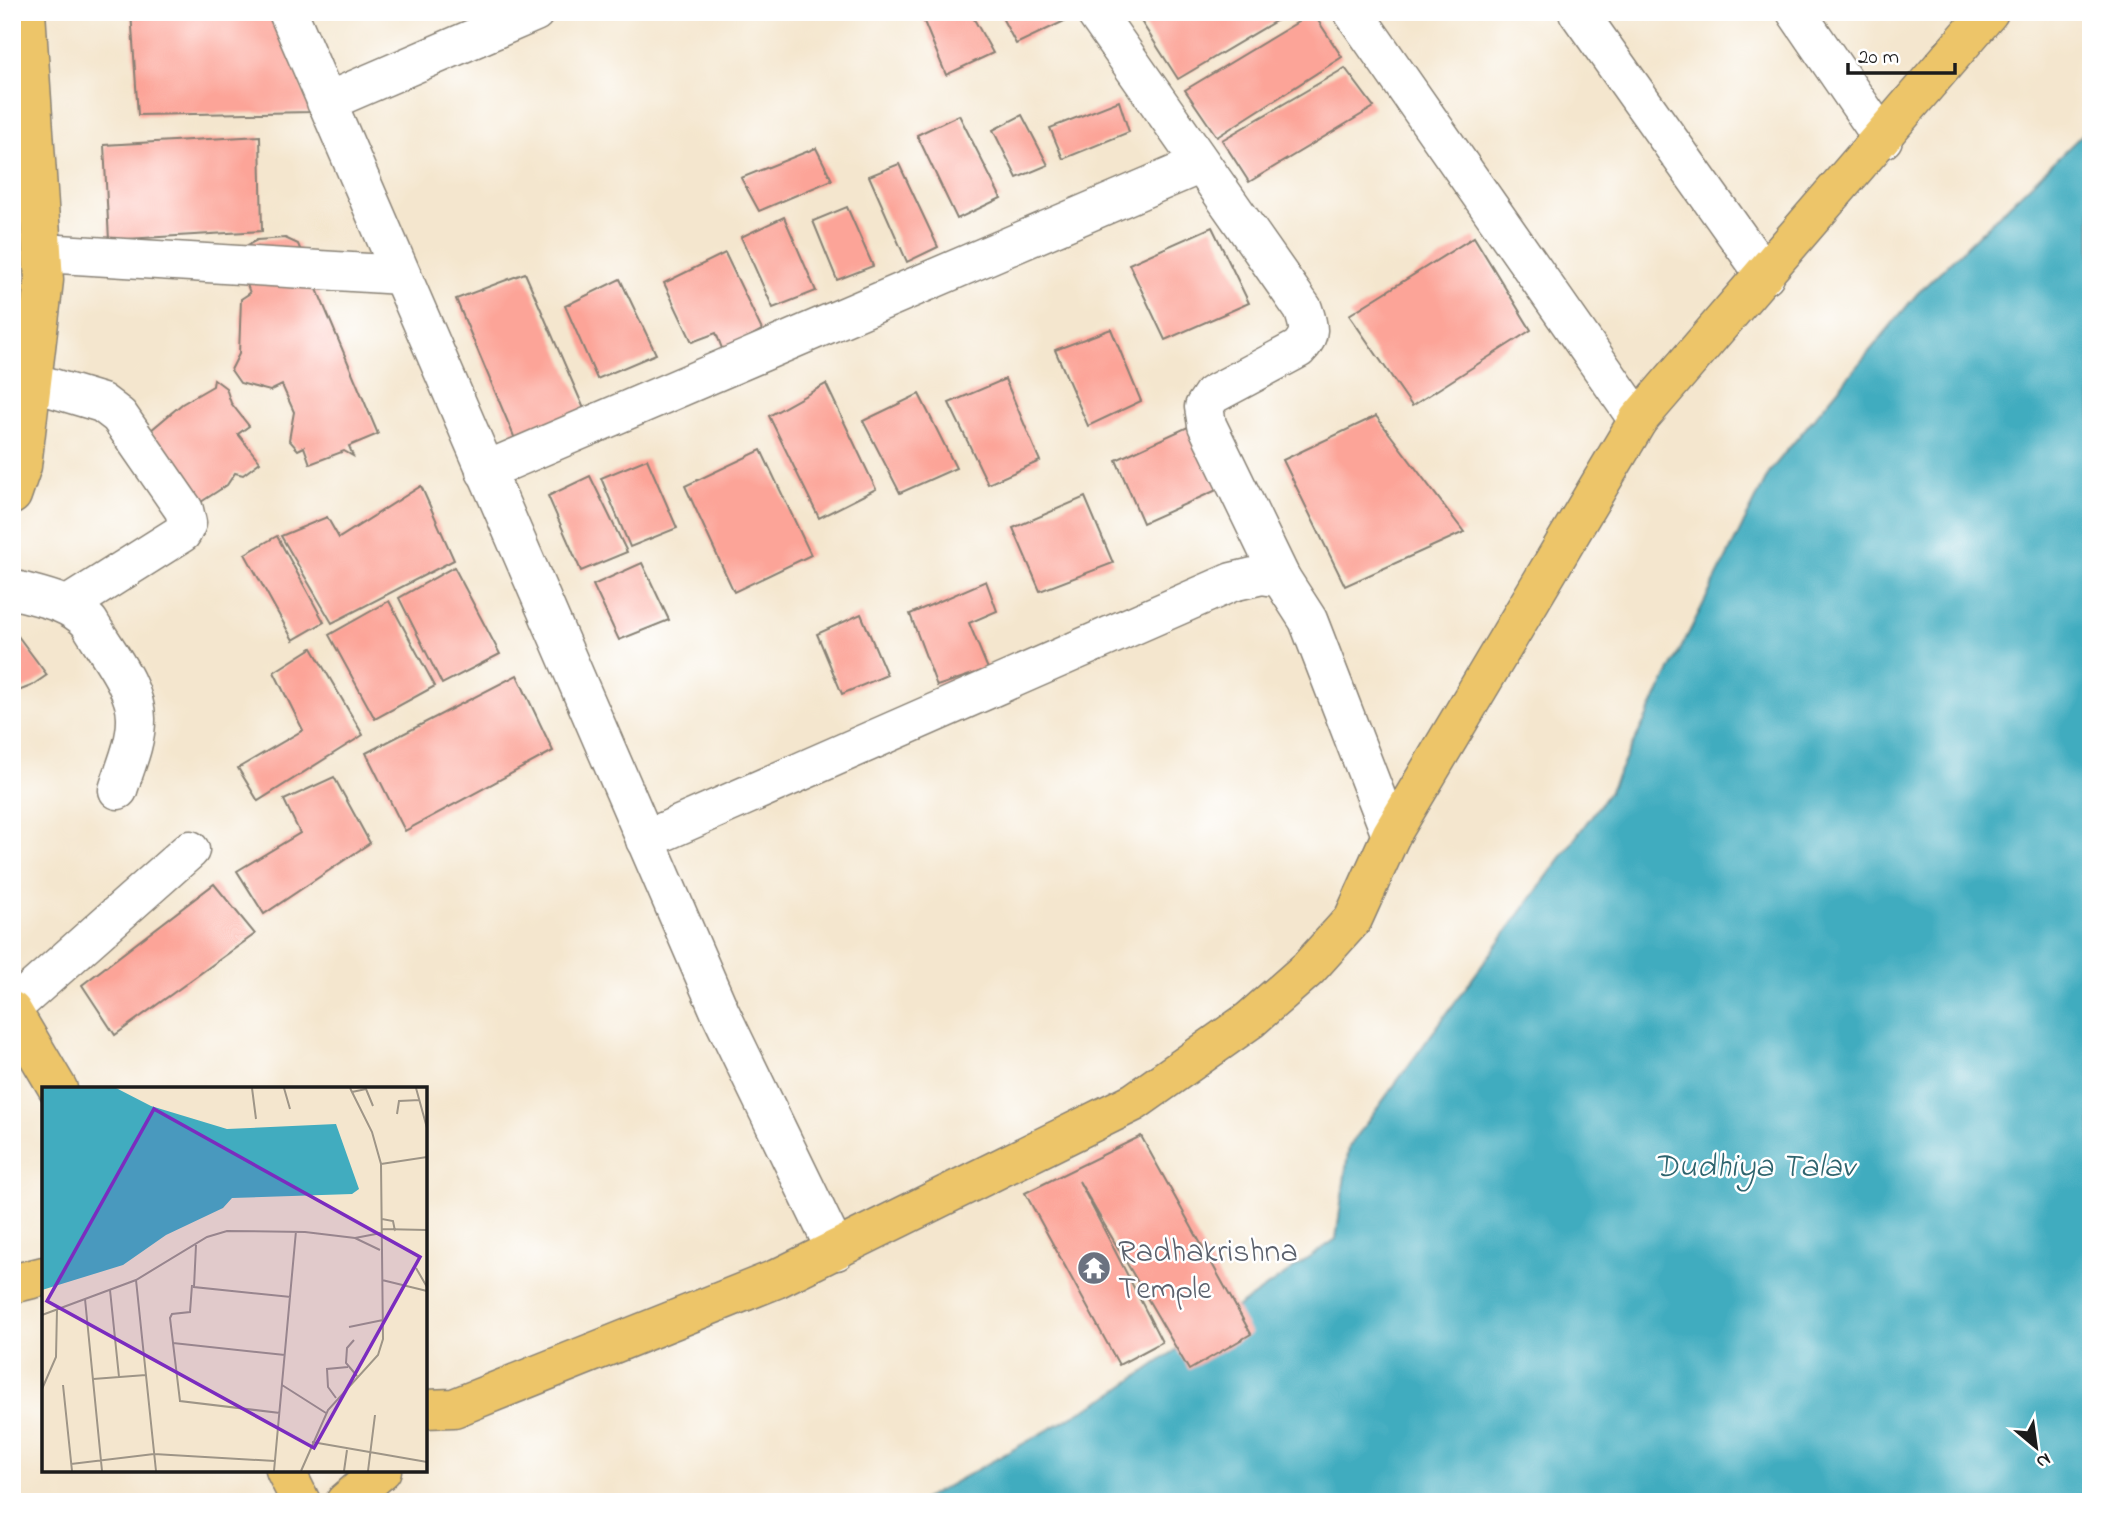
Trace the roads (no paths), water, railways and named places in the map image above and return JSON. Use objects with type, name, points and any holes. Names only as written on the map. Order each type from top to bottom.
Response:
[{"type":"main road","points":[[427,1430],[440,1408],[776,1279],[1134,1102],[1250,1020],[1308,969],[1353,919],[1391,835],[1639,420],[1883,139],[1989,12]]},
{"type":"main road","points":[[12,495],[22,466],[44,280],[22,27]]},
{"type":"main road","points":[[12,1009],[57,1087]]},
{"type":"main road","points":[[12,1284],[42,1276]]},
{"type":"main road","points":[[286,1472],[302,1502]]},
{"type":"main road","points":[[345,1502],[380,1472]]},
{"type":"street","points":[[288,12],[720,1012],[836,1251]]},
{"type":"street","points":[[326,102],[535,12]]},
{"type":"street","points":[[1095,12],[1303,309],[1310,329],[1307,340],[1298,349],[1212,395],[1204,407],[1207,425],[1281,578],[1308,620],[1391,835]]},
{"type":"street","points":[[1353,12],[1639,420]]},
{"type":"street","points":[[1578,12],[1765,275]]},
{"type":"street","points":[[1796,12],[1883,139]]},
{"type":"street","points":[[485,471],[1201,164]]},
{"type":"street","points":[[43,253],[401,275]]},
{"type":"street","points":[[33,382],[102,403],[119,416],[184,510],[187,523],[182,533],[68,605]]},
{"type":"street","points":[[645,840],[1232,582],[1262,575],[1281,578]]},
{"type":"street","points":[[12,589],[68,605],[89,622],[131,694],[136,718],[134,737],[118,790]]},
{"type":"street","points":[[12,1009],[190,850]]},
{"type":"water","name":"Dudhiya Talav","points":[[2091,126],[2091,1502],[919,1502],[1114,1393],[1336,1239],[1349,1147],[1609,792],[1770,471],[1917,294]]},
{"type":"place","name":"Radhakrishna Temple","points":[[1094,1268]]}]
